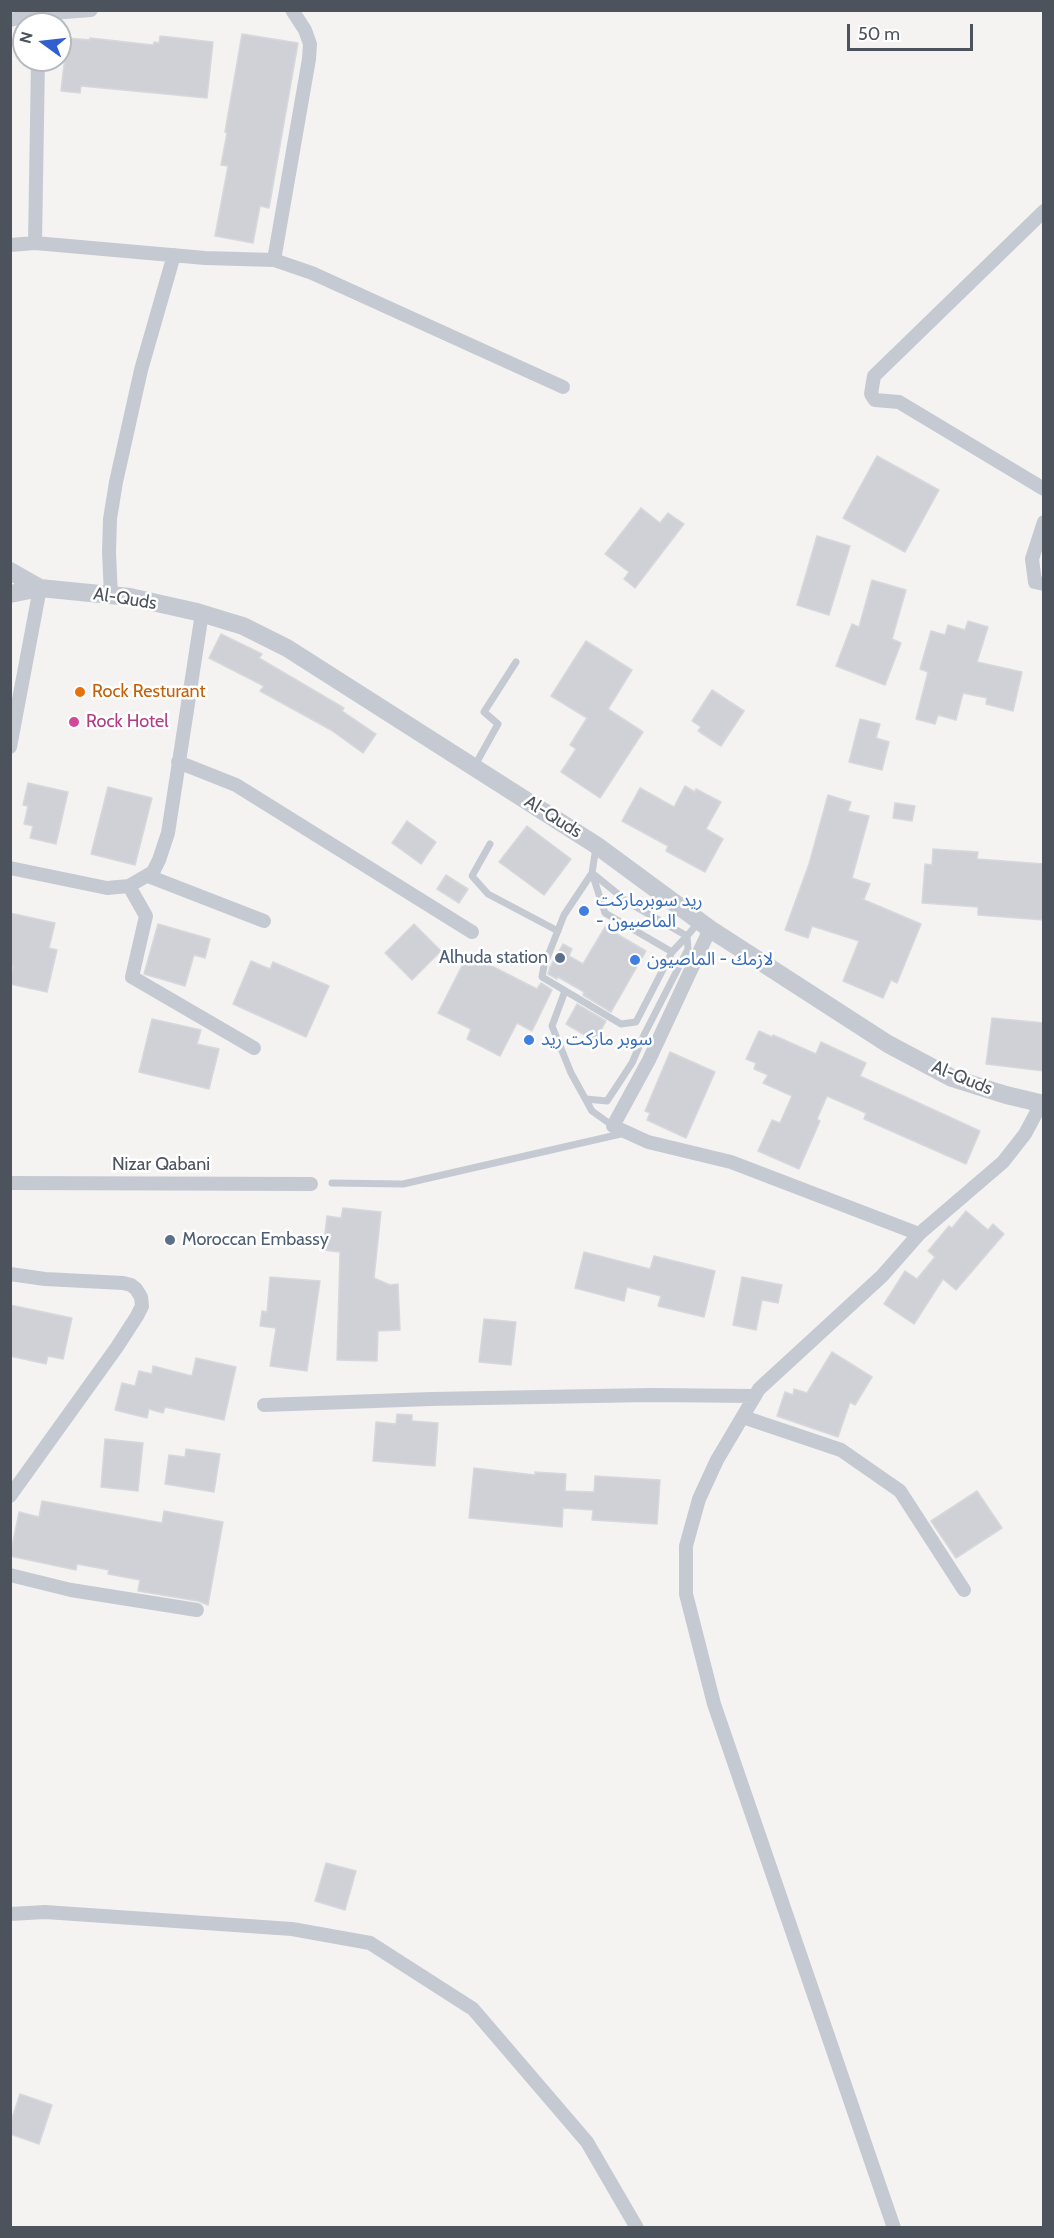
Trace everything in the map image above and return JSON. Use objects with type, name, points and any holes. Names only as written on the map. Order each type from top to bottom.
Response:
[{"type":"street","points":[[72,12],[91,10]]},
{"type":"street","points":[[274,260],[309,59],[310,44],[305,30],[292,10]]},
{"type":"street","points":[[35,243],[38,72]]},
{"type":"street","points":[[1044,211],[874,376],[871,394],[875,400],[899,402],[1044,489]]},
{"type":"street","points":[[10,245],[35,243],[174,255],[274,260],[312,273],[563,387]]},
{"type":"street","points":[[111,596],[108,552],[116,482],[141,370],[174,255]]},
{"type":"street","points":[[1044,522],[1032,558],[1035,582],[1044,584]]},
{"type":"street","name":"Al-Quds","points":[[10,571],[40,588]]},
{"type":"street","points":[[10,747],[40,588]]},
{"type":"street","name":"Al-Quds","points":[[10,594],[40,588],[130,597],[202,613],[243,626],[287,648],[596,845],[705,925],[888,1044],[952,1078],[1042,1104]]},
{"type":"street","points":[[10,868],[107,888],[129,886],[153,872],[168,833],[202,613]]},
{"type":"street","points":[[178,762],[236,785],[472,932]]},
{"type":"street","points":[[148,876],[264,921]]},
{"type":"street","points":[[129,886],[146,916],[132,977],[254,1048]]},
{"type":"street","points":[[705,925],[650,1060],[613,1126],[648,1142],[731,1162],[918,1234]]},
{"type":"street","points":[[894,2228],[714,1704],[686,1594],[686,1546],[699,1499],[717,1460],[759,1389],[882,1276],[918,1234],[1003,1162],[1025,1134],[1042,1104]]},
{"type":"street","name":"Nizar Qabani","points":[[10,1182],[311,1184]]},
{"type":"street","points":[[10,1274],[45,1280],[123,1283],[136,1289],[141,1297],[142,1306],[117,1347],[10,1496]]},
{"type":"street","points":[[264,1405],[431,1399],[650,1395],[755,1396]]},
{"type":"street","points":[[742,1417],[841,1450],[900,1491],[964,1590]]},
{"type":"street","points":[[10,1575],[71,1590],[197,1610]]},
{"type":"street","points":[[10,1914],[45,1912],[292,1929],[370,1943],[473,2009],[587,2142],[637,2228]]},
{"type":"lane","points":[[474,767],[498,724],[484,712],[516,662]]},
{"type":"lane","points":[[490,844],[472,876],[488,894],[558,930]]},
{"type":"lane","points":[[596,845],[592,873],[564,915],[543,966],[542,977],[621,1024],[636,1022],[648,1027]]},
{"type":"lane","points":[[592,873],[629,903],[687,936]]},
{"type":"lane","points":[[592,873],[605,913],[672,952]]},
{"type":"lane","points":[[636,1022],[672,952],[687,936],[705,925]]},
{"type":"lane","points":[[586,1099],[608,1101],[632,1063],[688,949],[687,936]]},
{"type":"lane","points":[[565,991],[552,1026],[571,1073],[592,1111],[613,1126]]},
{"type":"lane","points":[[332,1183],[403,1184],[627,1132]]},
{"type":"building","points":[[242,34],[298,43],[269,208],[260,206],[253,243],[215,236],[228,166],[221,165],[227,133],[225,132]]},
{"type":"building","points":[[160,36],[213,42],[207,98],[81,86],[80,93],[61,91],[63,72],[72,72],[72,38],[90,40],[90,38],[153,45],[154,42],[159,43]]},
{"type":"building","points":[[877,456],[939,490],[905,552],[843,518]]},
{"type":"building","points":[[641,508],[660,523],[668,513],[684,524],[635,588],[624,579],[629,572],[605,554]]},
{"type":"building","points":[[817,536],[850,546],[829,615],[797,605]]},
{"type":"building","points":[[872,580],[906,590],[892,639],[901,643],[885,685],[836,666],[852,624],[859,627]]},
{"type":"building","points":[[968,621],[988,627],[977,662],[1022,672],[1013,711],[986,704],[987,698],[963,693],[956,720],[938,715],[935,724],[916,719],[928,672],[920,669],[931,631],[945,635],[948,625],[965,630]]},
{"type":"building","points":[[221,634],[262,654],[259,658],[344,708],[342,711],[376,734],[363,753],[331,730],[260,691],[264,686],[209,658]]},
{"type":"building","points":[[586,641],[632,670],[608,709],[643,732],[600,798],[561,772],[576,749],[570,745],[587,718],[551,696]]},
{"type":"building","points":[[712,690],[744,711],[721,746],[698,731],[701,727],[692,721]]},
{"type":"building","points":[[860,719],[880,724],[876,738],[889,742],[882,770],[849,762]]},
{"type":"building","points":[[28,783],[68,792],[56,844],[30,838],[33,826],[24,824],[28,806],[23,805]]},
{"type":"building","points":[[685,786],[721,802],[706,829],[723,839],[705,872],[666,851],[668,846],[622,821],[640,788],[674,807]]},
{"type":"building","points":[[108,787],[152,798],[135,865],[91,854]]},
{"type":"building","points":[[828,795],[851,802],[848,811],[869,816],[852,878],[870,884],[862,899],[921,924],[897,983],[891,980],[883,998],[843,981],[859,941],[812,926],[808,938],[785,930],[809,864]]},
{"type":"building","points":[[895,803],[915,806],[912,821],[893,818]]},
{"type":"building","points":[[407,821],[436,842],[421,864],[392,843]]},
{"type":"building","points":[[527,826],[571,859],[544,895],[499,862]]},
{"type":"building","points":[[933,849],[978,852],[977,859],[1044,864],[1044,920],[978,915],[978,907],[922,903],[925,864],[932,865]]},
{"type":"building","points":[[446,875],[468,889],[459,903],[437,889]]},
{"type":"building","points":[[10,913],[55,923],[49,948],[57,950],[47,992],[10,984],[13,966],[10,966]]},
{"type":"building","points":[[158,924],[210,939],[205,958],[194,955],[185,986],[144,974]]},
{"type":"building","points":[[414,924],[441,951],[412,980],[385,953]]},
{"type":"building","points":[[605,927],[646,951],[611,1012],[583,995],[584,992],[548,974],[563,944],[572,949],[569,956],[583,964]]},
{"type":"building","points":[[468,954],[537,989],[541,983],[552,990],[532,1031],[517,1023],[500,1056],[467,1039],[471,1029],[438,1013]]},
{"type":"building","points":[[251,961],[270,969],[273,962],[329,986],[306,1037],[233,1004]]},
{"type":"building","points":[[577,1004],[606,1021],[595,1041],[566,1024]]},
{"type":"building","points":[[992,1018],[1044,1023],[1044,1071],[986,1064]]},
{"type":"building","points":[[152,1019],[201,1030],[197,1044],[219,1049],[209,1089],[139,1072]]},
{"type":"building","points":[[759,1031],[816,1054],[821,1042],[866,1063],[860,1076],[980,1131],[966,1164],[864,1119],[866,1113],[827,1096],[817,1119],[820,1121],[799,1169],[758,1151],[772,1120],[780,1123],[792,1096],[763,1083],[768,1075],[754,1069],[756,1063],[746,1059]]},
{"type":"building","points":[[670,1052],[715,1072],[686,1138],[647,1120],[650,1113],[645,1111]]},
{"type":"building","points":[[343,1208],[381,1212],[374,1278],[390,1285],[398,1284],[400,1330],[378,1331],[377,1361],[337,1360],[340,1252],[323,1250],[327,1216],[341,1218]]},
{"type":"building","points":[[966,1211],[988,1230],[993,1224],[1004,1234],[956,1290],[943,1279],[914,1324],[884,1304],[905,1271],[917,1279],[935,1257],[928,1251],[949,1226],[952,1228]]},
{"type":"building","points":[[584,1252],[650,1269],[654,1256],[715,1271],[704,1317],[658,1306],[661,1296],[627,1287],[624,1301],[575,1288]]},
{"type":"building","points":[[270,1277],[320,1281],[307,1371],[270,1366],[276,1328],[260,1326],[262,1311],[267,1312]]},
{"type":"building","points":[[742,1277],[782,1285],[778,1303],[762,1300],[756,1330],[733,1325]]},
{"type":"building","points":[[10,1305],[72,1318],[63,1359],[48,1356],[46,1364],[10,1356]]},
{"type":"building","points":[[484,1319],[516,1322],[511,1365],[479,1362]]},
{"type":"building","points":[[832,1352],[872,1377],[855,1405],[850,1402],[838,1437],[777,1416],[785,1392],[793,1395],[794,1389],[807,1393]]},
{"type":"building","points":[[196,1358],[236,1367],[224,1420],[165,1407],[163,1413],[149,1409],[147,1418],[115,1410],[122,1383],[135,1386],[139,1371],[152,1374],[153,1366],[192,1376]]},
{"type":"building","points":[[397,1414],[412,1415],[412,1421],[438,1423],[435,1466],[373,1461],[376,1422],[396,1424]]},
{"type":"building","points":[[105,1439],[143,1443],[138,1491],[101,1487]]},
{"type":"building","points":[[186,1449],[220,1454],[214,1492],[165,1484],[169,1455],[185,1457]]},
{"type":"building","points":[[474,1468],[535,1475],[535,1472],[566,1474],[565,1491],[594,1492],[595,1476],[660,1480],[657,1524],[592,1520],[593,1510],[563,1508],[562,1527],[469,1518]]},
{"type":"building","points":[[977,1491],[1002,1528],[956,1558],[931,1521]]},
{"type":"building","points":[[42,1501],[162,1523],[164,1511],[223,1522],[208,1605],[198,1601],[138,1591],[140,1580],[108,1574],[109,1570],[77,1564],[76,1570],[10,1556],[19,1512],[39,1517]]},
{"type":"building","points":[[326,1863],[356,1871],[345,1910],[315,1901]]},
{"type":"building","points":[[20,2094],[52,2105],[39,2144],[10,2134],[10,2124]]},
{"type":"place","name":"Rock Resturant","points":[[80,692]]},
{"type":"place","name":"Rock Hotel","points":[[74,722]]},
{"type":"place","name":"ريد سوبرماركت - الماصيون","points":[[584,911]]},
{"type":"place","name":"Alhuda station","points":[[560,958]]},
{"type":"place","name":"لازمك - الماصيون","points":[[635,960]]},
{"type":"place","name":"سوبر ماركت ريد","points":[[529,1040]]},
{"type":"place","name":"Moroccan Embassy","points":[[170,1240]]}]
